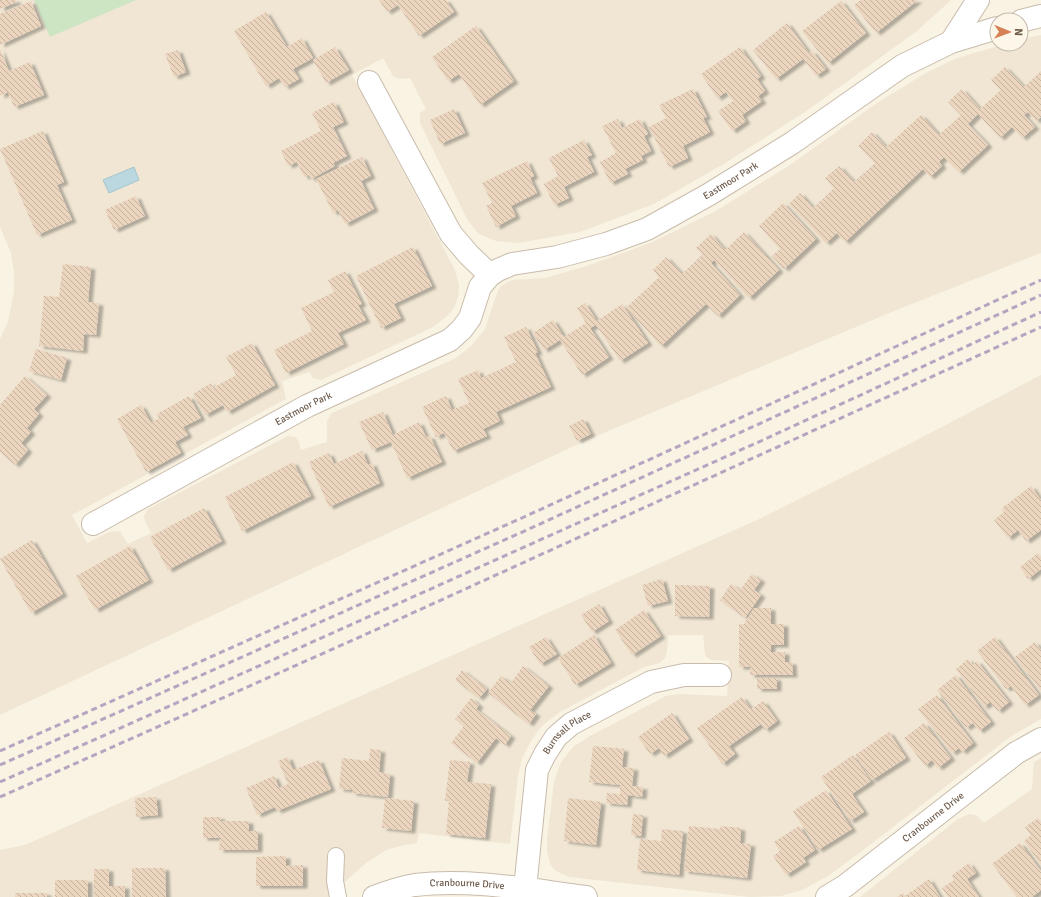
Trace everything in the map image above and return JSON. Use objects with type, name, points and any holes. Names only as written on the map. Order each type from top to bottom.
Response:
[{"type":"street","points":[[951,42],[978,0]]},
{"type":"street","points":[[1029,19],[1041,16]]},
{"type":"street","name":"Eastmoor Park","points":[[93,524],[307,406],[450,340],[462,329],[470,318],[480,287],[490,275],[498,270],[512,264],[557,257],[606,244],[647,229],[708,195],[792,143],[902,66],[951,42],[989,30]]},
{"type":"street","points":[[369,82],[451,234],[469,255],[490,275]]},
{"type":"street","name":"Burnsall Place","points":[[525,889],[537,770],[556,737],[571,724],[651,682],[684,675],[720,675]]},
{"type":"street","name":"Cranbourne Drive","points":[[826,897],[846,886],[1016,754],[1041,739]]},
{"type":"street","name":"Cranbourne Drive","points":[[374,897],[414,885],[440,884],[479,884],[586,897]]},
{"type":"lane","points":[[336,856],[336,881],[338,897]]},
{"type":"shaded area","points":[[0,0],[951,0],[917,31],[805,112],[722,165],[654,204],[580,232],[518,243],[496,241],[479,234],[468,221],[420,123],[420,113],[426,109],[410,78],[399,79],[393,76],[383,58],[352,75],[455,270],[459,285],[458,297],[454,308],[446,317],[433,327],[321,380],[312,378],[310,372],[282,381],[286,399],[72,515],[87,543],[109,532],[120,531],[128,544],[151,533],[144,516],[148,509],[288,436],[295,437],[298,440],[301,450],[327,442],[327,421],[332,413],[456,358],[471,346],[485,329],[497,293],[501,286],[512,280],[545,278],[587,266],[650,243],[714,212],[790,165],[877,103],[924,74],[957,58],[989,49],[989,52],[1029,52],[1029,37],[1041,35],[1041,253],[889,313],[587,440],[0,715],[0,339],[8,322],[14,291],[14,271],[11,253],[0,227]]},
{"type":"shaded area","points":[[1041,375],[1041,719],[1010,737],[828,876],[802,890],[781,896],[750,897],[569,877],[556,871],[550,864],[547,851],[547,840],[554,782],[561,762],[573,747],[590,736],[666,696],[679,694],[727,696],[729,661],[712,660],[706,657],[703,635],[668,635],[665,658],[660,663],[644,667],[560,712],[543,725],[532,739],[522,759],[518,776],[510,844],[419,833],[417,843],[386,850],[366,863],[328,897],[0,897],[0,850],[25,845],[757,520],[915,441]]},
{"type":"shaded area","points":[[1041,758],[1041,897],[860,897],[958,819],[969,814],[976,815],[984,823],[1032,789],[1034,762]]},
{"type":"green space","points":[[34,0],[136,0],[50,37]]},
{"type":"water","points":[[134,167],[139,180],[109,193],[103,180]]},
{"type":"building","points":[[0,0],[16,0],[17,2],[0,9]]},
{"type":"building","points":[[379,0],[446,0],[454,12],[419,36],[398,5],[387,12]]},
{"type":"building","points":[[861,0],[918,0],[876,33],[854,5]]},
{"type":"building","points":[[31,1],[41,26],[0,45],[0,14]]},
{"type":"building","points":[[841,1],[866,33],[828,63],[802,31]]},
{"type":"building","points":[[266,12],[287,47],[302,38],[313,58],[293,69],[299,79],[285,87],[279,78],[266,86],[234,31]]},
{"type":"building","points":[[787,23],[809,53],[812,51],[826,69],[816,76],[803,59],[776,79],[753,50]]},
{"type":"building","points":[[476,26],[514,81],[480,105],[459,74],[448,81],[432,57]]},
{"type":"building","points":[[335,47],[349,70],[326,83],[313,60]]},
{"type":"building","points":[[740,47],[761,76],[757,79],[765,91],[758,96],[762,101],[742,115],[746,121],[732,131],[718,111],[733,101],[726,92],[717,98],[701,74]]},
{"type":"building","points":[[0,49],[9,71],[30,62],[44,95],[14,107],[8,92],[0,96]]},
{"type":"building","points":[[178,50],[186,72],[174,77],[165,54]]},
{"type":"building","points":[[1005,67],[1024,87],[1041,71],[1041,117],[1036,121],[1028,112],[1024,115],[1035,127],[1022,138],[1012,127],[1000,138],[978,114],[968,124],[988,145],[959,172],[944,157],[939,162],[942,166],[930,177],[923,169],[845,242],[837,233],[826,243],[789,204],[800,193],[813,208],[834,188],[825,178],[839,166],[854,182],[875,163],[858,146],[872,132],[886,147],[921,115],[939,135],[961,115],[948,102],[962,89],[980,109],[1001,90],[991,80]]},
{"type":"building","points":[[693,89],[707,117],[703,118],[710,132],[683,146],[688,158],[669,167],[649,127],[666,118],[659,105]]},
{"type":"building","points":[[334,102],[344,122],[333,127],[347,156],[333,163],[335,166],[311,179],[309,175],[304,177],[297,162],[288,166],[281,151],[321,131],[312,113]]},
{"type":"building","points":[[454,109],[465,133],[440,144],[430,120]]},
{"type":"building","points":[[618,119],[622,128],[640,119],[648,134],[644,136],[651,151],[641,156],[643,160],[625,169],[628,174],[610,183],[600,162],[616,153],[602,126]]},
{"type":"building","points":[[43,131],[64,182],[57,185],[72,220],[37,235],[0,149]]},
{"type":"building","points":[[584,140],[592,155],[587,157],[594,172],[564,187],[569,198],[554,205],[544,184],[558,176],[549,158]]},
{"type":"building","points":[[362,157],[371,176],[361,181],[374,209],[345,224],[338,210],[333,213],[316,179]]},
{"type":"building","points":[[527,161],[534,176],[530,178],[537,193],[511,206],[516,216],[496,227],[486,206],[492,203],[482,183]]},
{"type":"building","points":[[136,196],[145,216],[114,230],[105,210]]},
{"type":"building","points":[[783,203],[816,239],[784,269],[772,256],[780,249],[759,226]]},
{"type":"building","points":[[744,232],[779,270],[749,298],[714,260],[711,263],[740,295],[718,316],[706,304],[661,346],[626,308],[659,277],[653,270],[666,257],[682,274],[703,254],[696,248],[711,234],[725,250]]},
{"type":"building","points":[[413,247],[432,286],[394,304],[401,318],[381,328],[356,276]]},
{"type":"building","points":[[63,264],[91,267],[88,302],[99,303],[96,335],[84,334],[83,351],[39,346],[44,296],[59,297]]},
{"type":"building","points":[[345,271],[362,304],[358,305],[366,320],[338,333],[344,344],[286,373],[274,350],[312,331],[301,308],[334,292],[328,280]]},
{"type":"building","points":[[585,303],[597,321],[622,304],[648,343],[620,361],[596,325],[590,328],[609,357],[582,375],[560,340],[544,350],[533,333],[553,320],[564,337],[586,323],[577,308]]},
{"type":"building","points":[[526,327],[538,352],[535,353],[551,387],[496,412],[500,421],[483,429],[487,436],[453,451],[444,433],[436,437],[422,407],[446,396],[452,410],[469,403],[458,379],[478,370],[481,378],[516,362],[504,337]]},
{"type":"building","points":[[252,343],[275,385],[227,412],[223,405],[205,415],[193,394],[211,383],[213,388],[236,375],[226,357]]},
{"type":"building","points":[[36,349],[67,358],[61,380],[29,371]]},
{"type":"building","points":[[25,376],[47,395],[34,409],[39,414],[27,428],[31,432],[21,443],[28,450],[15,465],[0,452],[0,405]]},
{"type":"building","points":[[189,396],[201,418],[183,427],[188,435],[175,442],[181,453],[146,472],[117,419],[141,405],[151,423],[159,418],[157,414]]},
{"type":"building","points":[[383,412],[393,435],[419,422],[426,437],[430,436],[442,462],[407,478],[391,442],[372,450],[359,422]]},
{"type":"building","points":[[583,419],[591,434],[577,441],[569,426]]},
{"type":"building","points":[[362,451],[368,465],[372,463],[380,483],[329,507],[309,462],[329,453],[334,464]]},
{"type":"building","points":[[293,462],[311,496],[242,531],[225,497]]},
{"type":"building","points":[[1031,486],[1041,500],[1041,530],[1026,541],[1018,530],[1008,538],[994,520],[1004,512],[1002,508]]},
{"type":"building","points":[[204,508],[222,541],[168,570],[150,537]]},
{"type":"building","points":[[32,540],[63,594],[31,613],[0,559]]},
{"type":"building","points":[[130,546],[149,580],[95,610],[76,576]]},
{"type":"building","points":[[1038,553],[1041,557],[1041,569],[1028,579],[1020,567]]},
{"type":"building","points":[[752,574],[761,580],[754,590],[761,595],[745,618],[720,600],[731,584],[740,590]]},
{"type":"building","points":[[662,579],[668,601],[648,606],[642,585]]},
{"type":"building","points":[[675,585],[710,586],[709,617],[675,616]]},
{"type":"building","points":[[599,604],[609,621],[592,632],[581,615]]},
{"type":"building","points":[[754,608],[771,608],[771,624],[784,624],[784,645],[771,645],[771,652],[785,652],[785,662],[792,662],[793,675],[750,675],[750,667],[739,667],[739,624],[744,624]]},
{"type":"building","points":[[644,610],[661,636],[632,655],[615,630]]},
{"type":"building","points":[[594,635],[611,663],[575,685],[558,658]]},
{"type":"building","points":[[546,637],[557,654],[540,664],[529,647]]},
{"type":"building","points":[[995,637],[1039,695],[1025,705],[1011,686],[1006,689],[977,651]]},
{"type":"building","points":[[1035,642],[1041,650],[1041,691],[1015,657]]},
{"type":"building","points":[[968,659],[973,665],[977,661],[1009,702],[998,711],[990,702],[984,707],[956,669]]},
{"type":"building","points":[[523,666],[549,686],[530,710],[536,714],[529,724],[488,693],[501,676],[511,683]]},
{"type":"building","points":[[462,670],[487,689],[479,698],[455,680]]},
{"type":"building","points":[[956,675],[991,722],[979,731],[973,723],[966,728],[937,690]]},
{"type":"building","points":[[757,678],[777,678],[777,689],[757,689]]},
{"type":"building","points":[[937,695],[973,743],[962,752],[959,748],[952,753],[918,709]]},
{"type":"building","points":[[742,697],[751,709],[763,701],[777,721],[765,730],[761,724],[729,746],[735,754],[722,764],[697,728]]},
{"type":"building","points":[[471,698],[479,705],[476,709],[511,736],[505,745],[496,738],[477,763],[451,743],[464,726],[455,719]]},
{"type":"building","points":[[672,713],[689,739],[664,756],[659,748],[650,754],[638,737]]},
{"type":"building","points":[[924,723],[951,758],[938,768],[932,760],[925,766],[904,738]]},
{"type":"building","points":[[889,732],[906,758],[872,780],[855,755]]},
{"type":"building","points":[[593,746],[624,749],[622,767],[634,768],[632,786],[643,787],[642,797],[628,795],[627,805],[606,803],[607,793],[620,794],[620,785],[589,782]]},
{"type":"building","points":[[370,749],[381,750],[379,772],[390,774],[388,797],[352,793],[352,790],[339,789],[342,758],[369,761]]},
{"type":"building","points":[[853,755],[871,781],[852,794],[864,812],[850,821],[821,777]]},
{"type":"building","points":[[288,757],[293,770],[319,760],[331,789],[277,811],[275,807],[257,815],[246,788],[274,776],[279,788],[288,784],[278,761]]},
{"type":"building","points":[[450,760],[470,762],[467,782],[491,784],[485,838],[446,834],[449,801],[445,801]]},
{"type":"building","points":[[826,790],[852,829],[818,850],[793,811]]},
{"type":"building","points":[[156,797],[158,815],[136,817],[135,798]]},
{"type":"building","points":[[385,798],[414,801],[411,831],[382,828]]},
{"type":"building","points":[[568,798],[601,802],[596,845],[564,841]]},
{"type":"building","points":[[633,814],[643,815],[641,836],[631,835]]},
{"type":"building","points":[[203,817],[221,817],[221,821],[249,821],[249,831],[258,831],[258,850],[219,850],[220,838],[203,838]]},
{"type":"building","points":[[1038,818],[1041,822],[1041,865],[1024,841],[1031,835],[1025,827]]},
{"type":"building","points":[[689,826],[720,829],[721,826],[741,828],[740,843],[751,844],[747,878],[684,871]]},
{"type":"building","points":[[799,826],[815,850],[803,858],[806,862],[786,875],[773,856],[780,851],[774,842]]},
{"type":"building","points":[[662,829],[683,831],[679,875],[637,870],[640,839],[661,841]]},
{"type":"building","points":[[1020,843],[1041,871],[1041,890],[1032,897],[1017,897],[992,864]]},
{"type":"building","points":[[286,856],[286,866],[303,865],[303,886],[256,886],[256,857]]},
{"type":"building","points":[[969,863],[976,873],[967,879],[979,897],[948,897],[942,888],[954,880],[951,876]]},
{"type":"building","points":[[132,868],[165,868],[166,897],[132,897]]},
{"type":"building","points":[[94,869],[109,869],[109,886],[125,886],[125,897],[94,897]]},
{"type":"building","points":[[929,879],[940,897],[897,897],[903,893],[905,896]]},
{"type":"building","points":[[55,880],[88,880],[88,897],[55,897]]},
{"type":"building","points":[[15,893],[47,893],[47,897],[15,897]]},
{"type":"railway","points":[[0,751],[524,517],[1041,280]]},
{"type":"railway","points":[[0,765],[529,529],[1041,295]]},
{"type":"railway","points":[[0,782],[763,440],[1041,312]]},
{"type":"railway","points":[[0,797],[362,636],[1041,327]]}]
